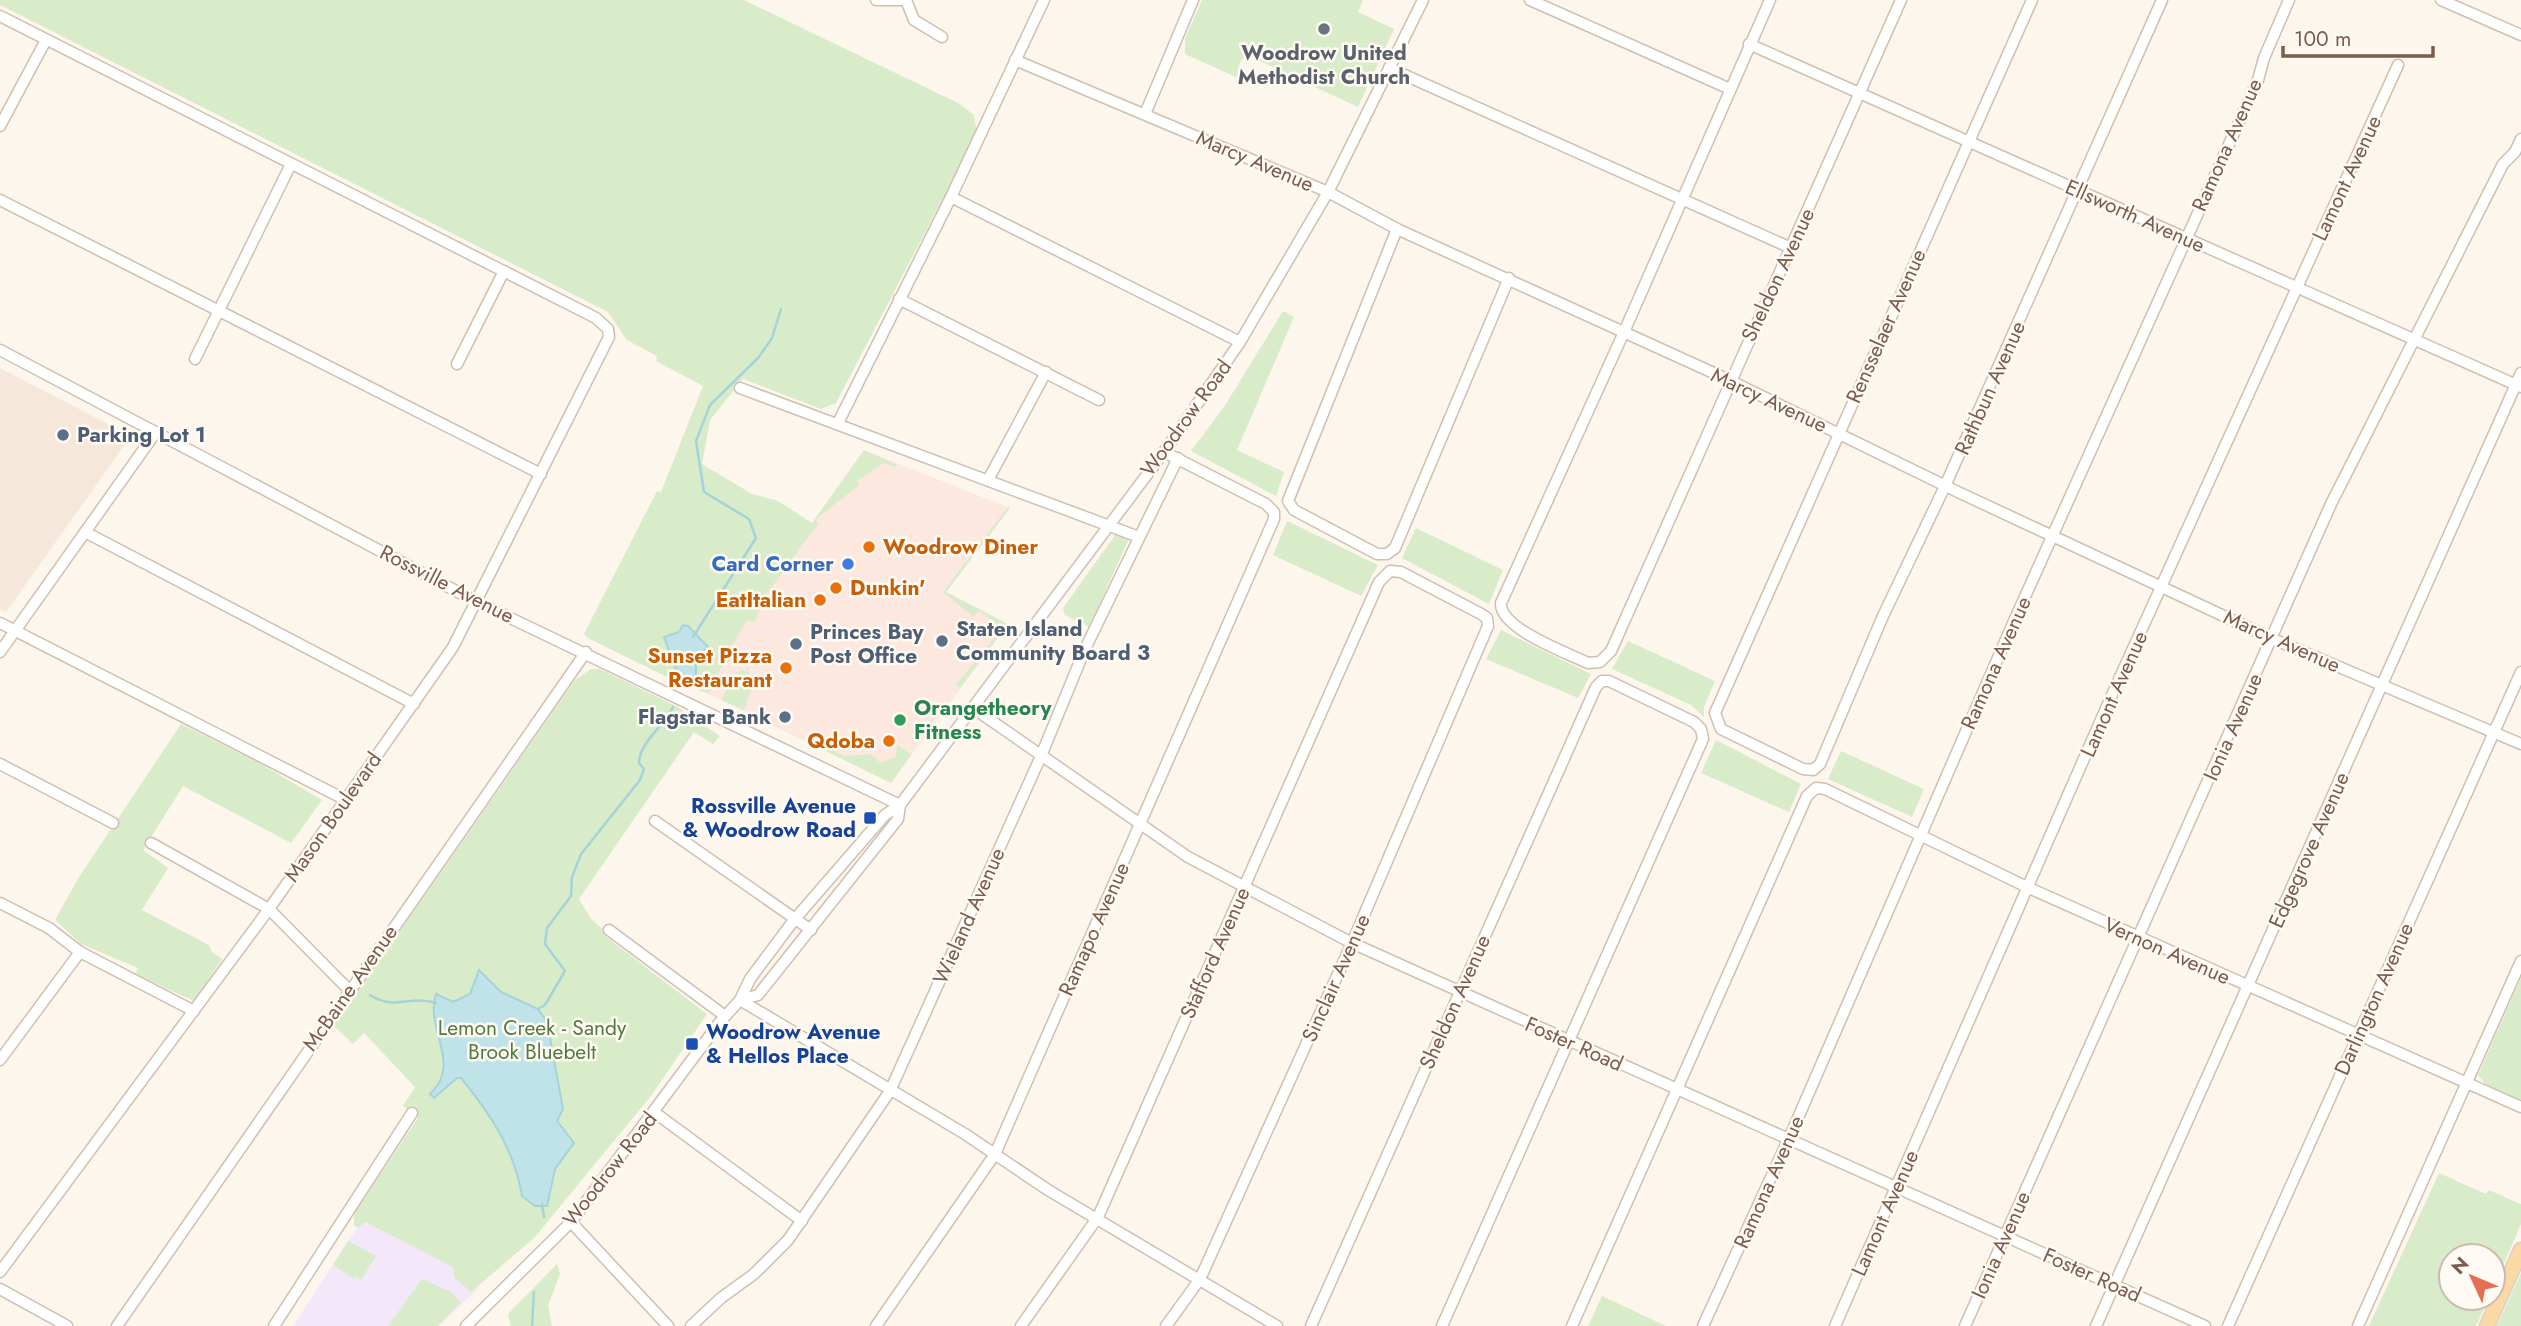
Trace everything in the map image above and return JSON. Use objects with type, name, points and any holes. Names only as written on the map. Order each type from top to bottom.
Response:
[{"type":"main road","points":[[2487,1326],[2521,1250]]},
{"type":"street","points":[[876,0],[904,0],[914,20],[942,37]]},
{"type":"street","points":[[838,423],[951,197],[1044,0]]},
{"type":"street","points":[[1144,114],[1193,0]]},
{"type":"street","name":"Woodrow Road","points":[[466,1326],[571,1222],[725,1016],[740,1000],[750,979],[794,920],[885,815],[900,805],[1106,525],[1164,452],[1240,342],[1328,192],[1423,0]]},
{"type":"street","points":[[1530,0],[1730,89]]},
{"type":"street","points":[[1624,332],[1769,0]]},
{"type":"street","name":"Sheldon Avenue","points":[[1624,332],[1501,603],[1501,612],[1512,625],[1588,663],[1600,662],[1611,651],[1729,380],[1901,0]]},
{"type":"street","name":"Rensselaer Avenue","points":[[1811,771],[1721,729],[1715,713],[2032,0]]},
{"type":"street","name":"Rathbun Avenue","points":[[1811,771],[1820,764],[1883,616],[1945,486],[2162,0]]},
{"type":"street","name":"Ramona Avenue","points":[[1703,1326],[2258,80],[2264,58],[2289,0]]},
{"type":"street","points":[[2441,0],[2521,35]]},
{"type":"street","points":[[0,16],[504,271],[457,364]]},
{"type":"street","points":[[0,126],[46,40]]},
{"type":"street","name":"Ellsworth Avenue","points":[[1749,44],[2518,386]]},
{"type":"street","name":"Marcy Avenue","points":[[1015,60],[1328,192],[1397,229],[1729,380],[1945,486],[2273,639],[2521,744]]},
{"type":"street","name":"Lamont Avenue","points":[[1835,1326],[2111,697],[2398,65]]},
{"type":"street","points":[[1389,68],[1791,248]]},
{"type":"street","name":"Ionia Avenue","points":[[1965,1326],[2331,504],[2412,339],[2503,164],[2515,152],[2521,139]]},
{"type":"street","points":[[195,359],[291,164]]},
{"type":"street","points":[[951,197],[1240,342]]},
{"type":"street","points":[[0,200],[541,474]]},
{"type":"street","points":[[1397,229],[1289,497],[1289,505],[1377,554],[1387,554],[1395,548],[1509,278]]},
{"type":"street","name":"Mason Boulevard","points":[[0,1272],[268,909],[453,647],[607,344],[608,329],[596,318],[504,271]]},
{"type":"street","points":[[899,299],[1099,400]]},
{"type":"street","name":"Rossville Avenue","points":[[0,350],[475,601],[900,805]]},
{"type":"street","points":[[988,480],[1046,372]]},
{"type":"street","name":"Edgegrove Avenue","points":[[2096,1326],[2381,685],[2518,386],[2521,373]]},
{"type":"street","points":[[740,388],[1139,537]]},
{"type":"street","points":[[0,652],[156,432]]},
{"type":"street","points":[[1164,452],[1178,458]]},
{"type":"street","name":"Ramapo Avenue","points":[[876,1326],[995,1154],[1274,519],[1273,512],[1266,504],[1178,458]]},
{"type":"street","name":"Wieland Avenue","points":[[691,1326],[773,1257],[802,1221],[890,1091],[1041,756],[1085,649],[1178,458]]},
{"type":"street","points":[[85,532],[414,704]]},
{"type":"street","name":"Stafford Avenue","points":[[1021,1326],[1098,1217],[1379,582],[1390,571],[1401,572],[1481,614],[1488,621]]},
{"type":"street","name":"Sinclair Avenue","points":[[1166,1326],[1200,1279],[1352,943],[1488,621]]},
{"type":"street","points":[[0,623],[346,800]]},
{"type":"street","name":"McBaine Avenue","points":[[117,1326],[586,652]]},
{"type":"street","name":"Darlington Avenue","points":[[2228,1326],[2521,672]]},
{"type":"street","name":"Sheldon Avenue","points":[[1311,1326],[1596,687],[1602,681],[1615,683],[1701,729],[1703,739],[1570,1042]]},
{"type":"street","name":"Foster Road","points":[[973,708],[1188,857],[1352,943],[2205,1326]]},
{"type":"street","points":[[0,764],[113,823]]},
{"type":"street","name":"Vernon Avenue","points":[[1678,1091],[1807,796],[1816,788],[1825,789],[2029,888],[2521,1107]]},
{"type":"street","name":"Woodrow Road","points":[[740,1000],[758,995],[898,819],[900,805]]},
{"type":"street","points":[[655,821],[811,930]]},
{"type":"street","points":[[150,842],[268,909],[349,990]]},
{"type":"street","points":[[0,903],[49,928],[80,951],[194,1010]]},
{"type":"street","points":[[609,930],[725,1016]]},
{"type":"street","points":[[0,1060],[80,951]]},
{"type":"street","points":[[2358,1326],[2521,961]]},
{"type":"street","points":[[740,1000],[995,1154],[1048,1190],[1098,1217],[1277,1326]]},
{"type":"street","points":[[1442,1326],[1570,1042]]},
{"type":"street","points":[[1572,1326],[1678,1091]]},
{"type":"street","points":[[654,1112],[802,1221]]},
{"type":"street","points":[[274,1326],[412,1113]]},
{"type":"street","points":[[571,1222],[668,1326]]},
{"type":"street","points":[[0,1289],[67,1326]]},
{"type":"shaded area","points":[[0,368],[131,436],[6,612],[0,609]]},
{"type":"shaded area","points":[[864,450],[1010,508],[946,592],[1008,624],[891,783],[696,688]]},
{"type":"shaded area","points":[[362,1220],[479,1280],[478,1289],[438,1326],[293,1326]]},
{"type":"green space","points":[[0,0],[744,0],[958,103],[974,115],[977,133],[836,403],[821,409],[743,379],[710,420],[702,464],[752,494],[778,501],[812,523],[864,450],[897,465],[894,467],[884,463],[857,481],[859,485],[816,519],[818,524],[766,595],[754,623],[748,620],[729,649],[734,658],[721,668],[709,694],[675,681],[588,638],[584,634],[657,491],[661,492],[703,386],[656,361],[657,356],[627,340],[608,312],[0,5]]},
{"type":"green space","points":[[1202,0],[1363,0],[1358,12],[1394,29],[1358,107],[1253,58],[1242,59],[1239,66],[1253,76],[1256,86],[1185,54],[1185,39]]},
{"type":"green space","points":[[1283,311],[1294,317],[1237,450],[1284,472],[1276,496],[1191,451],[1224,407]]},
{"type":"green space","points":[[1008,507],[1010,508],[946,592],[1008,624],[960,688],[956,685],[1002,628],[979,610],[974,617],[943,592]]},
{"type":"green space","points":[[1287,521],[1378,565],[1361,596],[1273,555]]},
{"type":"green space","points":[[1416,528],[1503,570],[1489,604],[1402,558]]},
{"type":"green space","points":[[1116,534],[1127,537],[1128,541],[1089,627],[1065,615],[1063,608]]},
{"type":"green space","points":[[1501,630],[1591,674],[1578,698],[1486,659]]},
{"type":"green space","points":[[1628,641],[1715,681],[1704,707],[1704,717],[1691,705],[1612,669]]},
{"type":"green space","name":"Lemon Creek - Sandy Brook Bluebelt","points":[[591,669],[600,669],[676,706],[720,736],[713,744],[694,732],[579,899],[591,919],[606,932],[605,936],[707,1014],[651,1096],[534,1238],[471,1292],[455,1278],[453,1267],[365,1222],[358,1228],[354,1225],[354,1213],[418,1118],[403,1106],[415,1087],[364,1033],[353,1044],[331,1023],[358,991],[575,680]]},
{"type":"green space","points":[[742,670],[748,672],[754,682],[744,710],[722,700],[732,675]]},
{"type":"green space","points":[[181,724],[261,764],[322,800],[291,843],[183,786],[143,850],[168,868],[142,910],[209,945],[212,952],[222,959],[194,1001],[135,974],[138,968],[81,944],[55,920],[79,877]]},
{"type":"green space","points":[[830,740],[828,748],[844,756],[870,754],[881,763],[896,757],[897,744],[911,755],[891,783],[824,750]]},
{"type":"green space","points":[[1716,740],[1801,784],[1789,812],[1701,773]]},
{"type":"green space","points":[[1841,751],[1924,789],[1912,817],[1828,779]]},
{"type":"green space","points":[[2521,978],[2521,1102],[2488,1087],[2478,1075]]},
{"type":"green space","points":[[2439,1173],[2486,1194],[2489,1190],[2521,1204],[2521,1224],[2507,1256],[2507,1242],[2437,1242],[2437,1312],[2482,1312],[2476,1326],[2369,1326]]},
{"type":"green space","points":[[348,1241],[376,1256],[361,1280],[356,1276],[354,1279],[333,1265]]},
{"type":"green space","points":[[557,1264],[560,1274],[548,1306],[552,1326],[511,1326],[508,1314]]},
{"type":"green space","points":[[2521,1273],[2521,1326],[2497,1326],[2503,1312],[2507,1312],[2507,1304]]},
{"type":"green space","points":[[422,1279],[451,1292],[461,1302],[438,1326],[388,1326]]},
{"type":"green space","points":[[1602,1296],[1666,1326],[1588,1326]]},
{"type":"water","points":[[683,625],[688,626],[708,647],[696,658],[696,675],[687,686],[684,680],[680,680],[664,637],[679,632]]},
{"type":"water","points":[[479,970],[501,992],[538,1009],[547,1022],[563,1109],[557,1121],[574,1143],[555,1169],[547,1206],[535,1206],[522,1196],[514,1164],[500,1133],[461,1078],[457,1078],[434,1098],[430,1094],[439,1082],[443,1070],[435,1020],[436,994],[453,1002],[470,994]]},
{"type":"waterway","points":[[693,637],[756,538],[749,519],[704,492],[696,441],[710,405],[758,358],[772,338],[781,309]]},
{"type":"waterway","points":[[683,685],[685,677]]},
{"type":"waterway","points":[[538,1009],[545,1005],[565,971],[545,944],[547,928],[571,896],[572,877],[581,854],[640,780],[644,769],[639,763],[643,748],[673,707]]},
{"type":"waterway","points":[[370,995],[387,1002],[436,1003]]},
{"type":"waterway","points":[[542,1204],[544,1217]]},
{"type":"waterway","points":[[532,1326],[534,1292]]},
{"type":"place","name":"Woodrow United Methodist Church","points":[[1324,29]]},
{"type":"place","name":"Parking Lot 1","points":[[63,435]]},
{"type":"place","name":"Woodrow Diner","points":[[869,547]]},
{"type":"place","name":"Card Corner","points":[[848,564]]},
{"type":"place","name":"Dunkin'","points":[[836,588]]},
{"type":"place","name":"EatItalian","points":[[820,600]]},
{"type":"place","name":"Staten Island Community Board 3","points":[[942,641]]},
{"type":"place","name":"Princes Bay Post Office","points":[[796,644]]},
{"type":"place","name":"Sunset Pizza Restaurant","points":[[786,668]]},
{"type":"place","name":"Flagstar Bank","points":[[785,717]]},
{"type":"place","name":"Orangetheory Fitness","points":[[900,720]]},
{"type":"place","name":"Qdoba","points":[[889,741]]},
{"type":"place","name":"Rossville Avenue & Woodrow Road","points":[[870,818]]},
{"type":"place","name":"Woodrow Avenue & Hellos Place","points":[[692,1044]]}]
